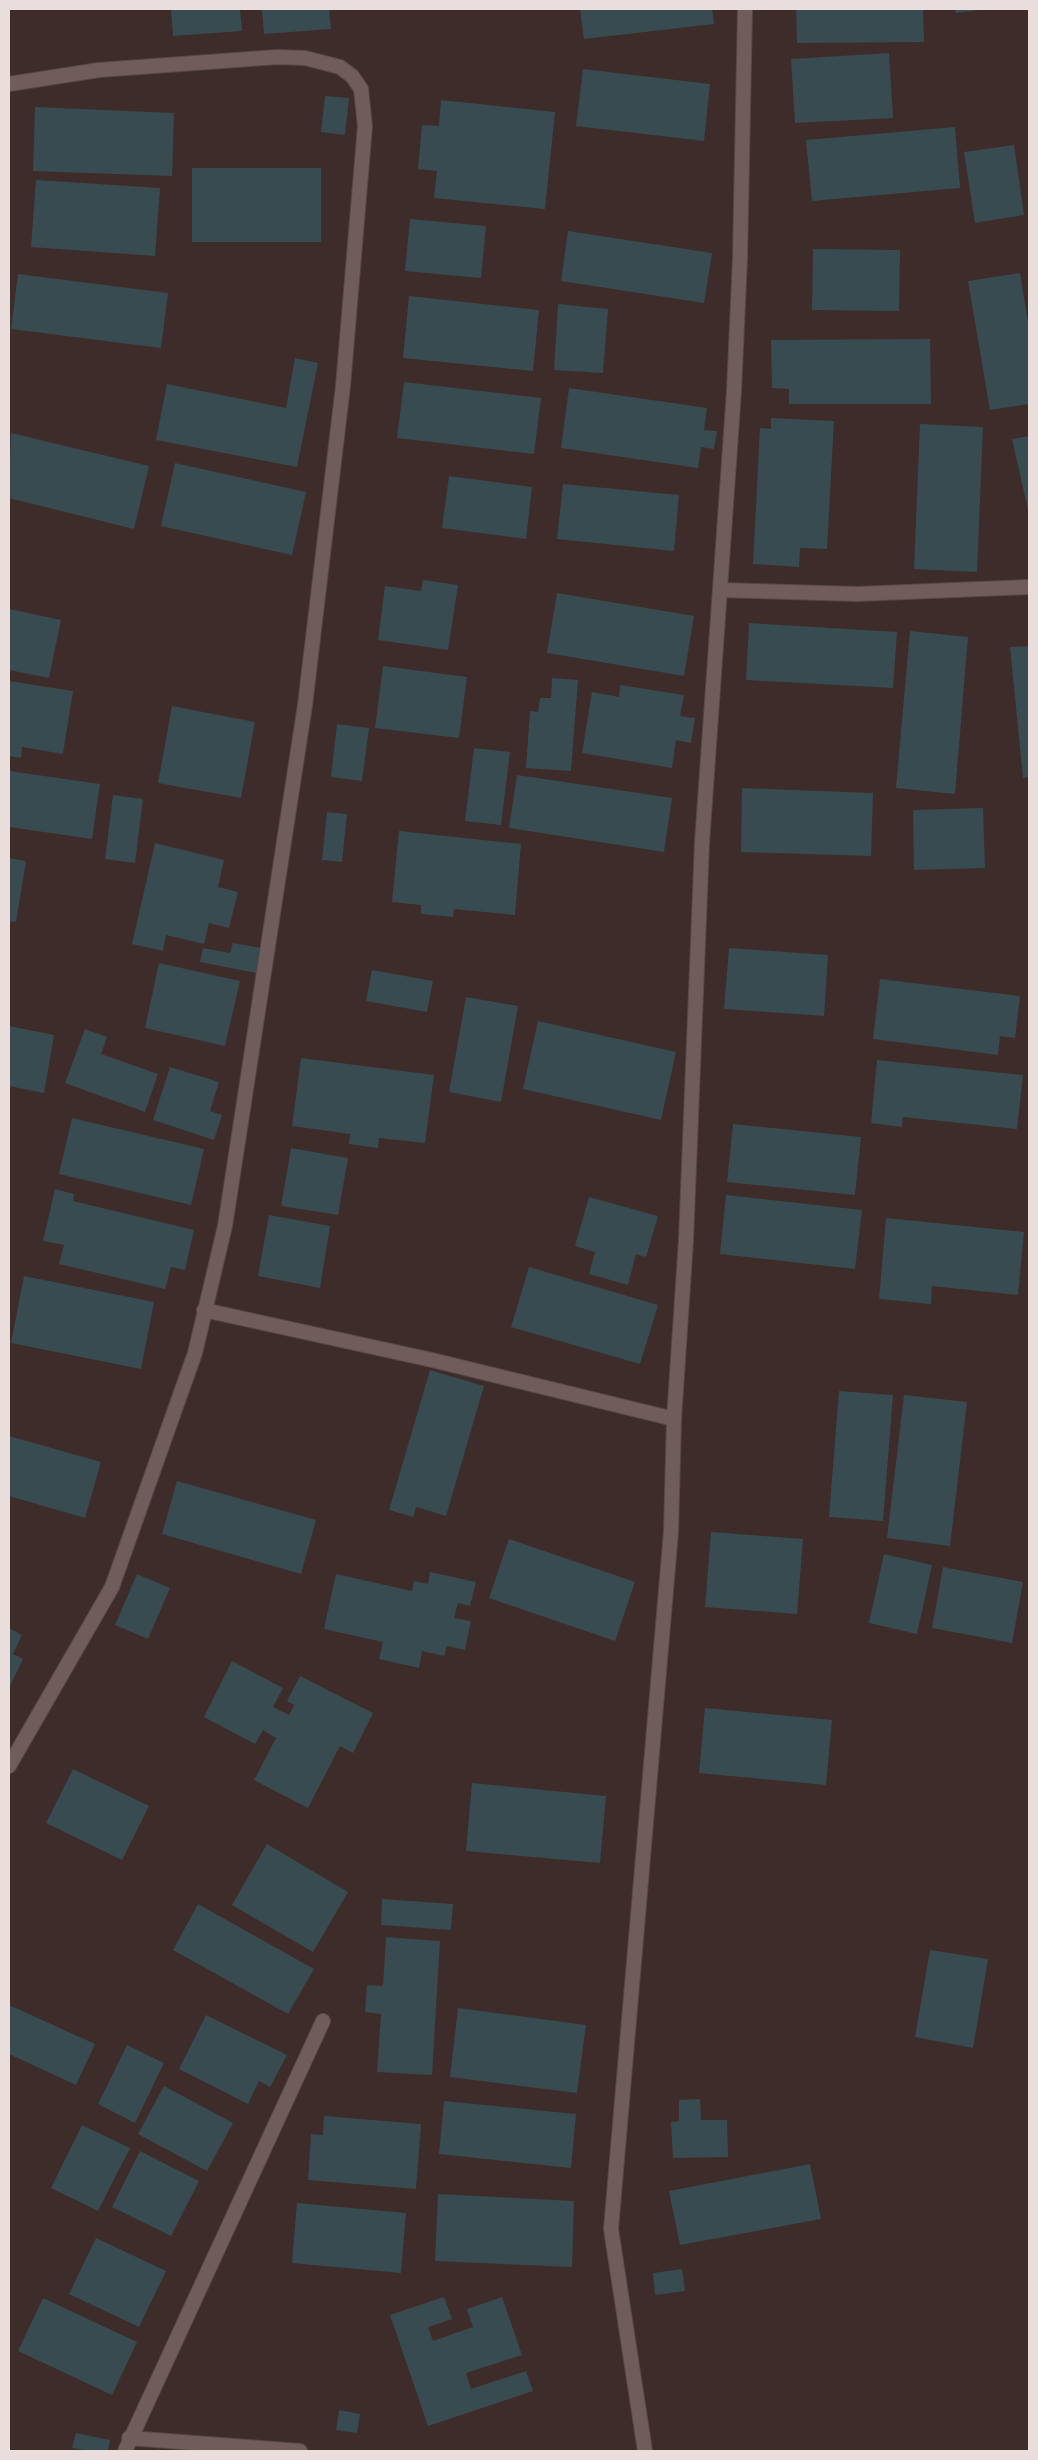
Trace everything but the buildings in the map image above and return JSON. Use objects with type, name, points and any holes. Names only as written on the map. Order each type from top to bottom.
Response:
[{"type":"street","points":[[645,2451],[611,2229],[672,1532],[674,1419],[686,1230],[702,843],[734,391],[740,258],[745,9]]},
{"type":"street","points":[[9,84],[99,70],[277,57],[305,58],[340,67],[352,76],[361,89],[365,126],[343,386],[305,705],[225,1226],[195,1353],[112,1587],[9,1766]]},
{"type":"street","points":[[720,590],[857,594],[1029,587]]},
{"type":"street","points":[[204,1310],[432,1360],[674,1419]]},
{"type":"street","points":[[124,2451],[323,2021]]},
{"type":"street","points":[[130,2438],[300,2451]]}]
